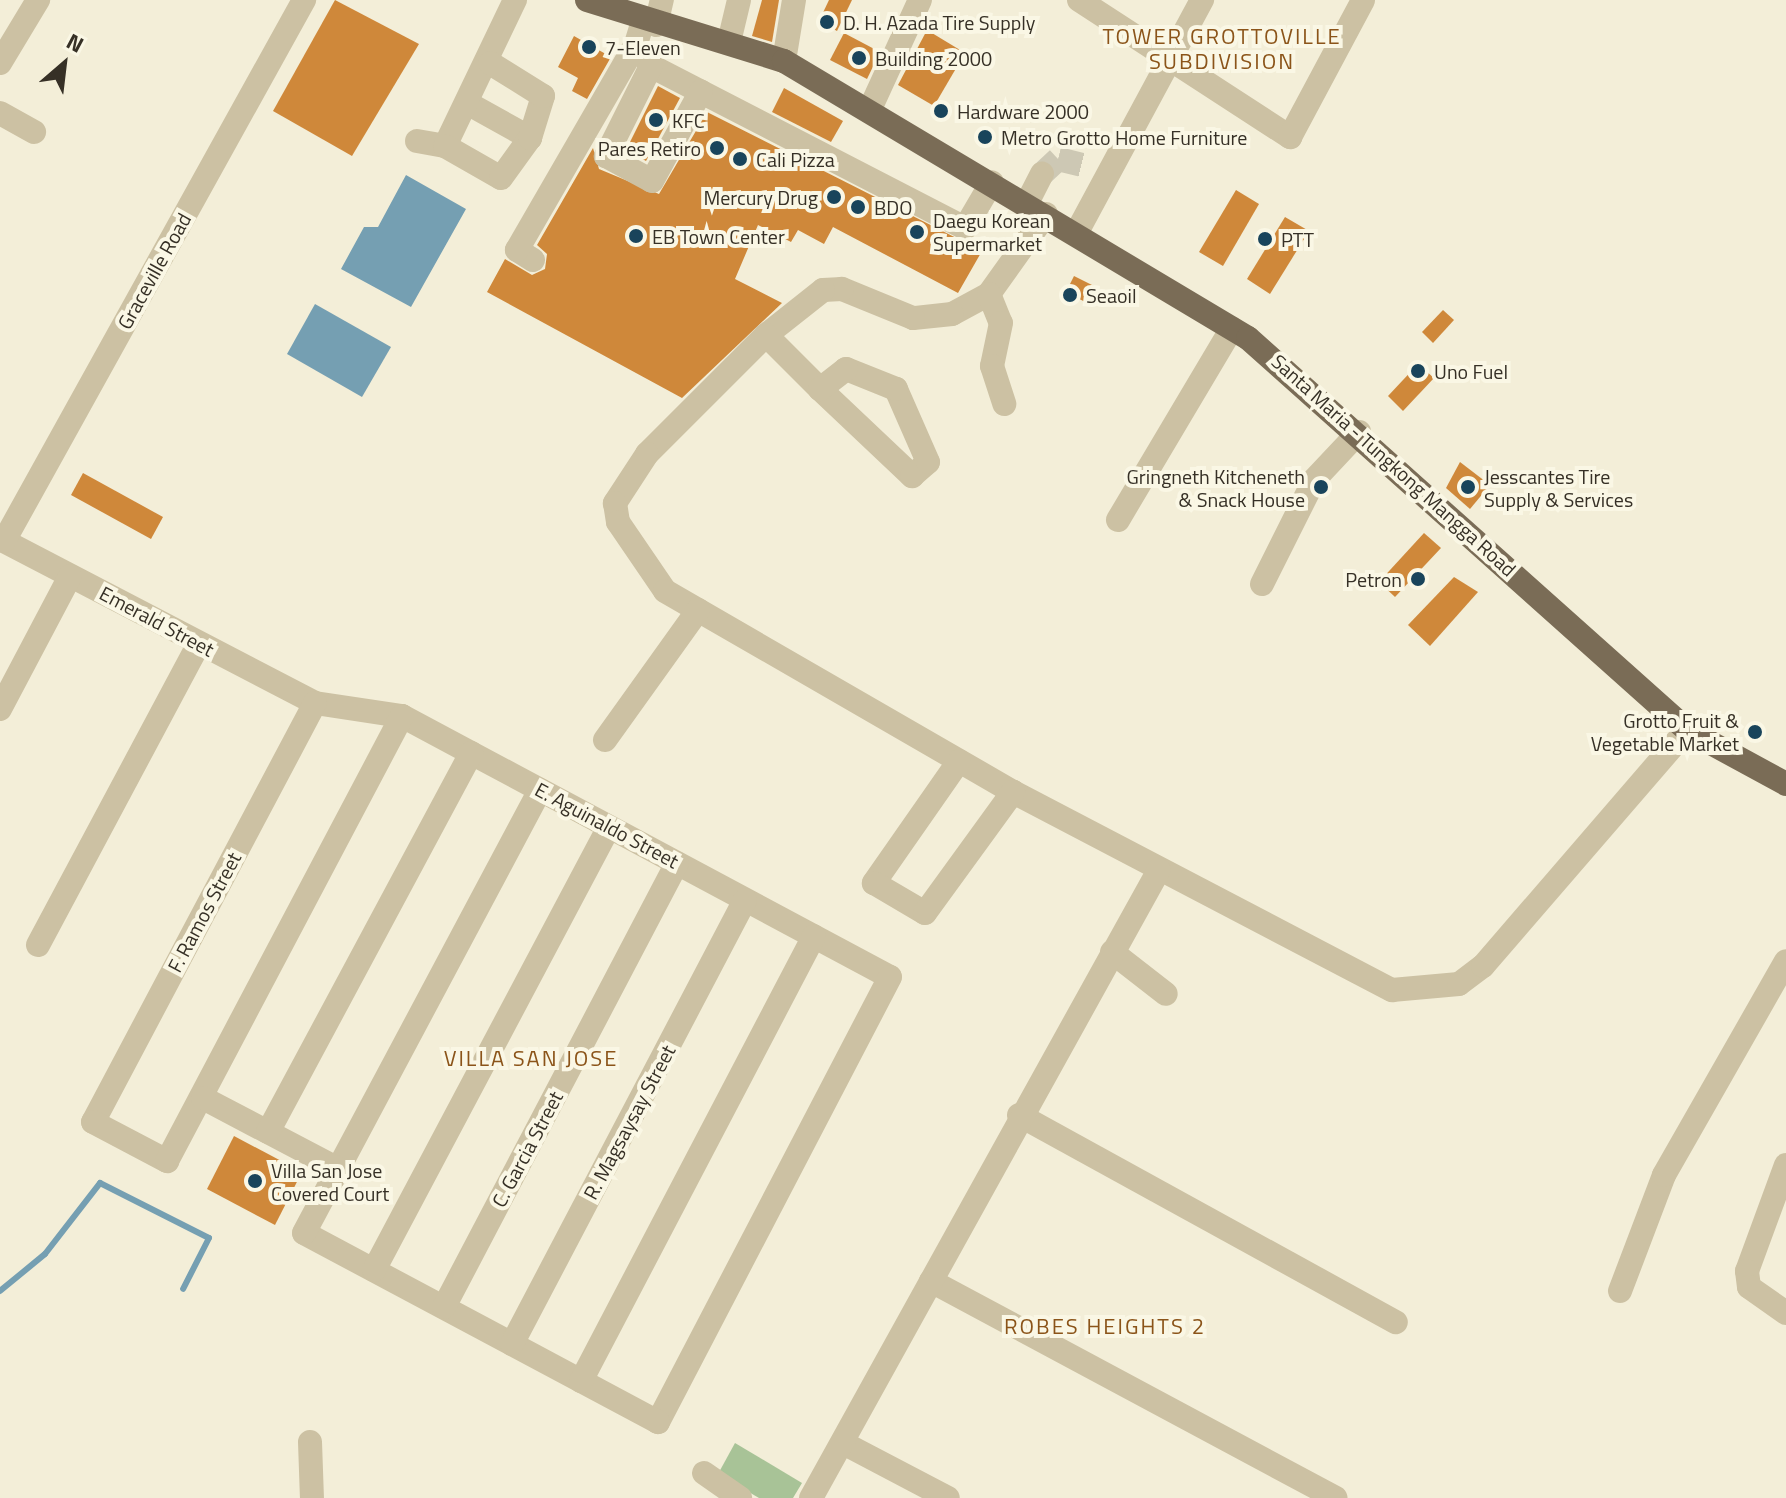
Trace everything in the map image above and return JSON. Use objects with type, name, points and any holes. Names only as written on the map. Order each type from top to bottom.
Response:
[{"type":"main road","name":"Santa Maria - Tungkong Mangga Road","points":[[587,0],[650,23],[729,42],[784,61],[1077,232],[1232,328],[1359,432],[1687,730],[1786,784]]},
{"type":"street","points":[[0,63],[38,0]]},
{"type":"street","name":"Graceville Road","points":[[2,540],[304,0]]},
{"type":"street","points":[[445,146],[490,63],[515,0]]},
{"type":"street","points":[[533,260],[517,250],[662,0]]},
{"type":"street","points":[[729,42],[739,0]]},
{"type":"street","points":[[784,61],[794,0]]},
{"type":"street","points":[[870,109],[920,0]]},
{"type":"street","points":[[1079,0],[1290,137],[1363,0]]},
{"type":"street","points":[[1077,232],[1099,172],[1170,60],[1202,0]]},
{"type":"street","points":[[636,44],[651,66],[965,228],[992,182]]},
{"type":"street","points":[[417,141],[445,146],[501,178],[530,138],[543,96],[490,63]]},
{"type":"street","points":[[651,66],[606,156],[652,181],[701,91]]},
{"type":"street","points":[[469,104],[530,138]]},
{"type":"street","points":[[0,113],[34,132]]},
{"type":"street","points":[[1042,174],[1036,208],[989,294],[952,314],[913,318],[842,289],[823,290],[766,335],[647,454],[615,503],[618,522],[665,591],[1013,792],[1364,980],[1425,992],[1459,984],[1483,966],[1687,730]]},
{"type":"street","points":[[989,294],[1001,323],[992,366],[1004,404]]},
{"type":"street","points":[[1118,520],[1232,328]]},
{"type":"street","points":[[766,335],[820,389],[912,476],[928,462],[896,389],[846,369],[820,389]]},
{"type":"street","points":[[1262,584],[1314,480],[1359,432]]},
{"type":"street","name":"Emerald Street","points":[[2,540],[315,703]]},
{"type":"street","points":[[0,709],[70,576]]},
{"type":"street","points":[[605,740],[698,610]]},
{"type":"street","points":[[38,945],[199,644]]},
{"type":"street","name":"E. Aguinaldo Street","points":[[315,703],[402,716],[890,977],[658,1422],[581,1381]]},
{"type":"street","name":"F. Ramos Street","points":[[203,1098],[167,1161],[93,1122],[315,703]]},
{"type":"street","points":[[338,1169],[203,1098],[402,716]]},
{"type":"street","points":[[268,1132],[471,753]]},
{"type":"street","points":[[959,761],[874,883],[925,913],[1013,792]]},
{"type":"street","points":[[540,790],[304,1233],[581,1381],[814,936]]},
{"type":"street","points":[[374,1270],[609,827]]},
{"type":"street","name":"C. Garcia Street","points":[[444,1307],[677,863]]},
{"type":"street","points":[[811,1498],[845,1444],[1019,1115],[1159,870]]},
{"type":"street","name":"R. Magsaysay Street","points":[[512,1344],[745,900]]},
{"type":"street","points":[[1112,952],[1166,994]]},
{"type":"street","points":[[1620,1291],[1664,1175],[1786,961]]},
{"type":"street","points":[[1019,1115],[1396,1322]]},
{"type":"street","points":[[1786,1165],[1747,1271],[1749,1287],[1786,1313]]},
{"type":"street","points":[[931,1281],[1335,1498]]},
{"type":"street","points":[[310,1442],[312,1498]]},
{"type":"street","points":[[845,1444],[948,1498]]},
{"type":"street","points":[[704,1473],[740,1498]]},
{"type":"green space","points":[[735,1443],[802,1483],[793,1498],[759,1498],[718,1474]]},
{"type":"water","points":[[406,175],[466,209],[411,307],[341,269],[364,227],[378,227]]},
{"type":"water","points":[[315,304],[391,347],[362,397],[287,354]]},
{"type":"building","points":[[335,0],[419,44],[352,156],[273,111]]},
{"type":"building","points":[[762,0],[779,0],[772,42],[752,36]]},
{"type":"building","points":[[829,0],[852,0],[837,31],[819,21]]},
{"type":"building","points":[[927,30],[965,53],[934,106],[898,85]]},
{"type":"building","name":"Building 2000","points":[[844,33],[880,52],[867,79],[830,60]]},
{"type":"building","points":[[574,36],[611,57],[587,99],[572,91],[578,78],[558,67]]},
{"type":"building","points":[[658,86],[680,98],[646,161],[626,150]]},
{"type":"building","points":[[784,88],[843,121],[831,142],[772,112]]},
{"type":"building","name":"EB Town Center","points":[[707,112],[982,251],[958,293],[833,227],[824,244],[798,230],[791,242],[758,225],[735,279],[782,303],[682,398],[487,292],[505,259],[532,275],[545,269],[547,254],[537,245],[593,148],[599,169],[659,194]]},
{"type":"building","points":[[1236,190],[1259,204],[1223,266],[1199,252]]},
{"type":"building","points":[[1285,217],[1309,231],[1270,294],[1247,279]]},
{"type":"building","points":[[1074,276],[1098,288],[1089,304],[1066,292]]},
{"type":"building","points":[[1443,310],[1454,320],[1433,343],[1422,332]]},
{"type":"building","points":[[1418,364],[1434,378],[1403,411],[1388,396]]},
{"type":"building","name":"Jesscantes Tire Supply & Services","points":[[1460,462],[1490,485],[1470,509],[1446,488]]},
{"type":"building","points":[[83,473],[163,517],[151,539],[71,495]]},
{"type":"building","points":[[1424,533],[1441,548],[1395,597],[1379,582]]},
{"type":"building","points":[[1454,577],[1478,592],[1430,646],[1408,625]]},
{"type":"building","name":"Villa San Jose Covered Court","points":[[234,1136],[302,1172],[275,1225],[207,1189]]},
{"type":"waterway","points":[[0,1291],[45,1254],[100,1183],[209,1238],[183,1289]]},
{"type":"tunnel","points":[[1042,174],[1058,159],[1091,167]]},
{"type":"place","name":"D. H. Azada Tire Supply","points":[[827,22]]},
{"type":"place","name":"7-Eleven","points":[[589,47]]},
{"type":"place","name":"Building 2000","points":[[859,58]]},
{"type":"place","name":"Hardware 2000","points":[[941,111]]},
{"type":"place","name":"KFC","points":[[656,120]]},
{"type":"place","name":"Metro Grotto Home Furniture","points":[[985,137]]},
{"type":"place","name":"Pares Retiro","points":[[717,148]]},
{"type":"place","name":"Cali Pizza","points":[[740,159]]},
{"type":"place","name":"Mercury Drug","points":[[834,197]]},
{"type":"place","name":"BDO","points":[[858,207]]},
{"type":"place","name":"Daegu Korean Supermarket","points":[[917,232]]},
{"type":"place","name":"EB Town Center","points":[[636,236]]},
{"type":"place","name":"PTT","points":[[1265,239]]},
{"type":"place","name":"Seaoil","points":[[1070,295]]},
{"type":"place","name":"Uno Fuel","points":[[1418,371]]},
{"type":"place","name":"Gringneth Kitcheneth & Snack House","points":[[1321,487]]},
{"type":"place","name":"Jesscantes Tire Supply & Services","points":[[1468,487]]},
{"type":"place","name":"Petron","points":[[1418,579]]},
{"type":"place","name":"Grotto Fruit & Vegetable Market","points":[[1755,732]]},
{"type":"place","name":"Villa San Jose Covered Court","points":[[255,1181]]},
{"type":"district","name":"TOWER GROTTOVILLE SUBDIVISION","points":[[1222,48]]},
{"type":"district","name":"VILLA SAN JOSE","points":[[531,1059]]},
{"type":"district","name":"ROBES HEIGHTS 2","points":[[1105,1327]]}]
